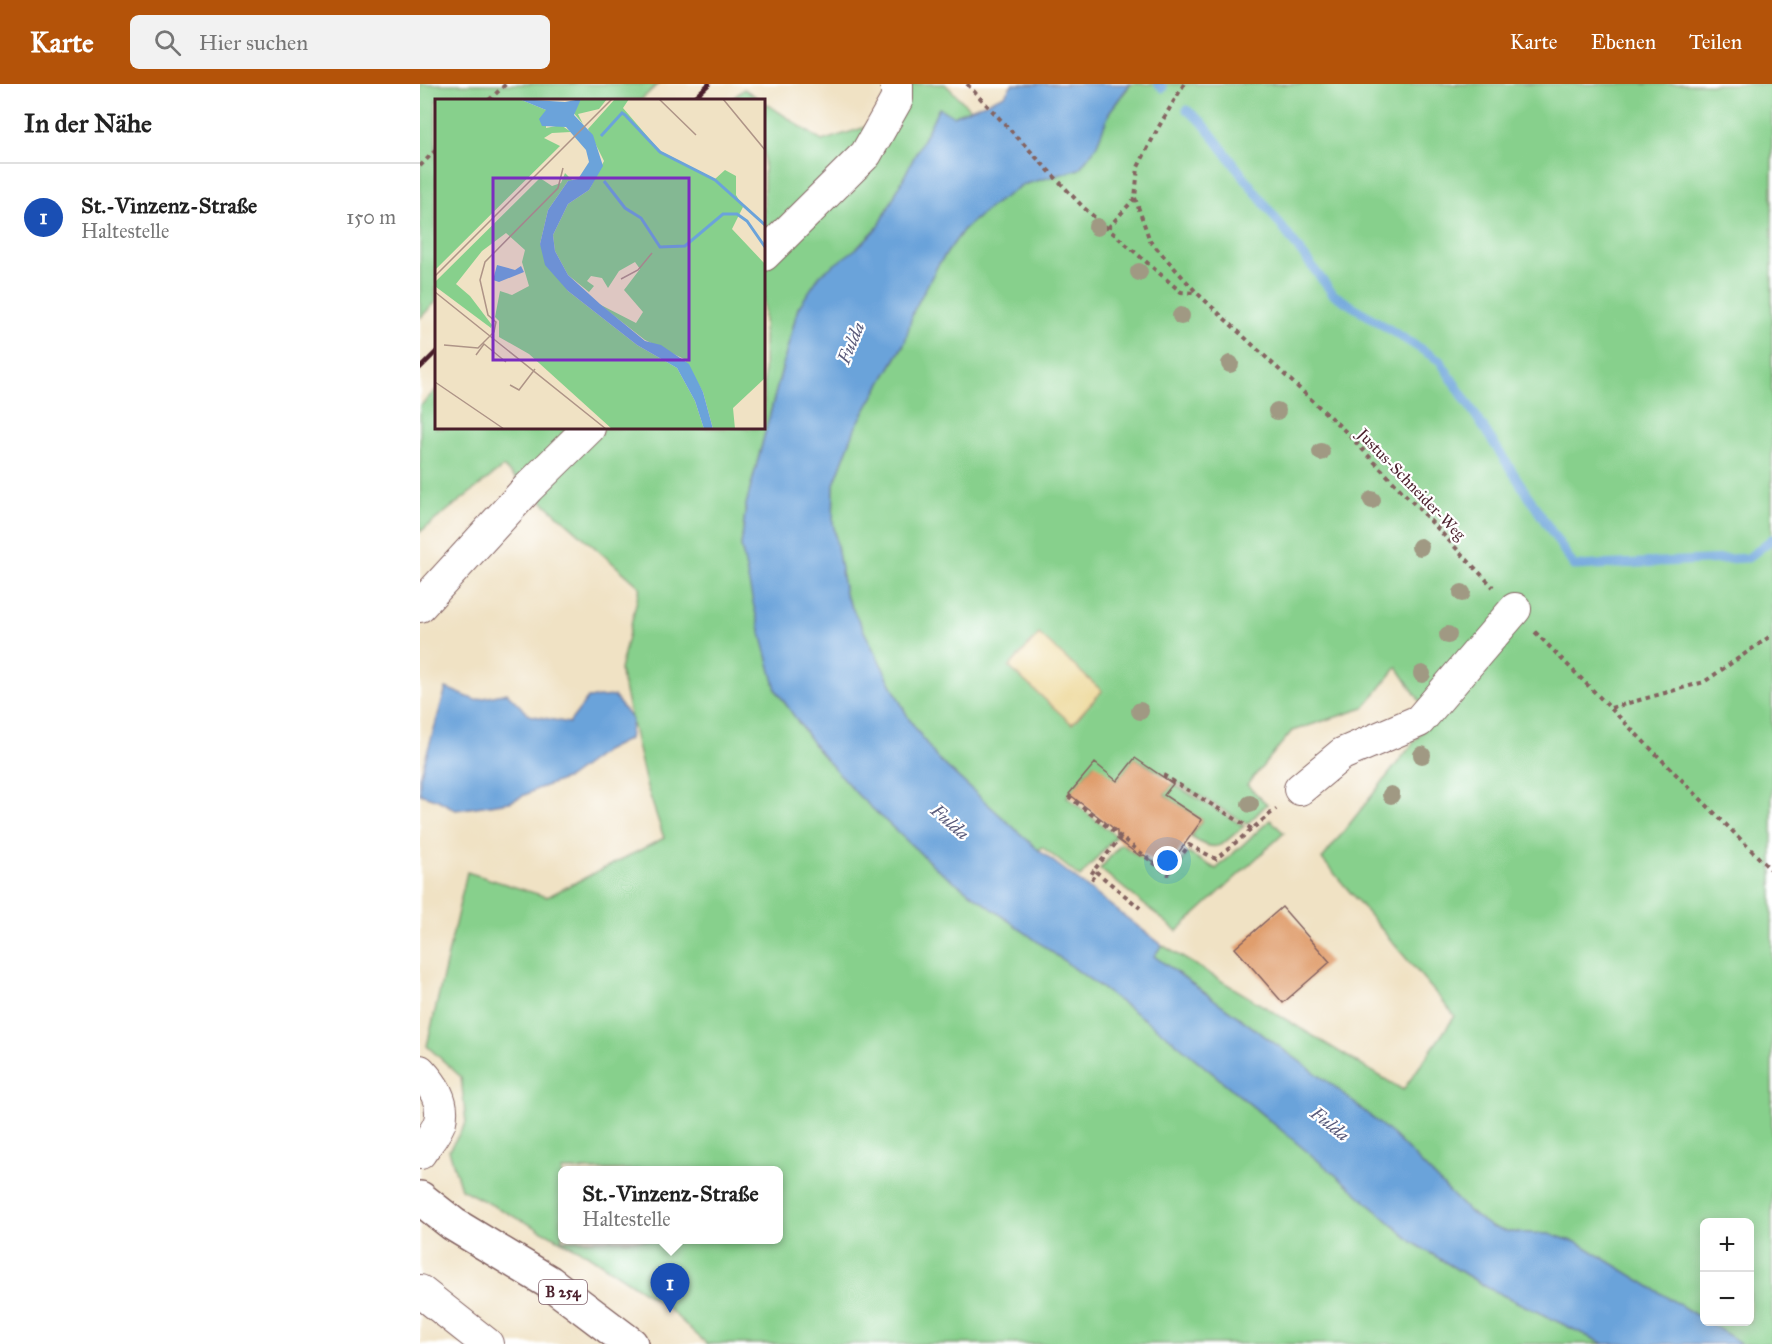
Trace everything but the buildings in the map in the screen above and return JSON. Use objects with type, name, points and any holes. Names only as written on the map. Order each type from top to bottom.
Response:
[{"type":"main road","name":"B 254","points":[[420,1198],[453,1224],[549,1282],[631,1344]]},
{"type":"lane","points":[[765,254],[866,154],[897,99],[897,84]]},
{"type":"lane","points":[[420,606],[528,488],[588,429]]},
{"type":"lane","points":[[1300,789],[1342,754],[1419,721],[1515,609]]},
{"type":"lane","points":[[420,1071],[435,1086],[440,1121],[420,1153]]},
{"type":"lane","points":[[420,1291],[487,1344]]},
{"type":"path","points":[[490,99],[506,84]]},
{"type":"path","points":[[967,84],[1084,208],[1181,292],[1197,293]]},
{"type":"path","name":"Justus-Schneider-Weg","points":[[1184,84],[1138,167],[1135,198],[1150,241],[1197,293],[1345,431],[1553,652],[1772,871]]},
{"type":"path","points":[[420,166],[435,151]]},
{"type":"path","points":[[1108,228],[1135,198]]},
{"type":"path","points":[[1611,708],[1704,682],[1772,635]]},
{"type":"path","points":[[1163,776],[1252,829]]},
{"type":"path","points":[[1068,796],[1168,874],[1189,844],[1216,859],[1300,789]]},
{"type":"path","points":[[1094,879],[1090,876],[1121,837]]},
{"type":"path","points":[[1094,870],[1140,908]]},
{"type":"green space","points":[[420,84],[658,84],[642,99],[435,99],[435,303],[420,318]]},
{"type":"green space","points":[[903,84],[945,84],[970,109],[953,116],[939,108],[879,226],[798,308],[746,505],[741,546],[776,690],[817,749],[858,795],[936,868],[1169,1037],[1350,1187],[1412,1242],[1488,1288],[1604,1344],[707,1344],[664,1305],[587,1254],[568,1244],[783,1244],[783,1166],[558,1166],[558,1239],[461,1189],[449,1150],[466,1123],[461,1077],[427,1046],[467,872],[547,897],[664,838],[646,784],[620,670],[640,587],[503,467],[420,532],[420,406],[435,391],[435,429],[765,429],[765,103],[822,141],[885,121]]},
{"type":"green space","points":[[1131,84],[1772,84],[1772,1344],[1740,1344],[1713,1326],[1754,1326],[1754,1218],[1700,1218],[1700,1318],[1579,1243],[1549,1234],[1508,1232],[1491,1227],[1468,1211],[1394,1136],[1335,1087],[1154,956],[1162,945],[1403,1090],[1455,1016],[1322,859],[1432,719],[1397,667],[1364,708],[1292,731],[1247,785],[1267,804],[1247,824],[1135,758],[1117,781],[1094,764],[1067,797],[1116,836],[1080,877],[1042,847],[1039,850],[1036,848],[936,757],[909,719],[845,594],[833,522],[834,484],[856,425],[903,346],[913,312],[938,265],[964,229],[1022,185],[1079,169],[1096,147],[1110,111]]},
{"type":"green space","points":[[744,89],[759,99],[732,99]]},
{"type":"green space","points":[[1173,784],[1244,826],[1219,845],[1208,846],[1191,837],[1202,820],[1164,795]]},
{"type":"green space","points":[[1270,820],[1284,833],[1177,931],[1100,869],[1121,844],[1168,877],[1188,853],[1216,869]]},
{"type":"sand","points":[[1039,634],[1102,691],[1072,724],[1009,667]]},
{"type":"water","name":"Fulda","points":[[1012,84],[1130,84],[1110,111],[1096,147],[1079,169],[1022,185],[964,229],[938,265],[913,312],[905,342],[856,426],[834,484],[833,522],[845,594],[909,719],[936,757],[1036,848],[1162,945],[1154,956],[1335,1087],[1394,1136],[1468,1211],[1491,1227],[1508,1232],[1549,1234],[1579,1243],[1700,1317],[1700,1326],[1714,1326],[1740,1344],[1604,1344],[1488,1288],[1412,1242],[1350,1187],[1169,1037],[936,868],[858,795],[817,749],[776,690],[741,546],[746,505],[798,308],[820,275],[857,248],[879,226],[939,108],[953,116],[1005,95]]},
{"type":"water","points":[[446,688],[475,700],[507,693],[529,715],[569,723],[588,698],[614,696],[632,720],[629,739],[605,751],[568,778],[510,802],[456,810],[438,800],[420,794],[420,777]]},
{"type":"waterway","points":[[1158,84],[1163,88]]},
{"type":"waterway","points":[[1187,110],[1202,122],[1333,294],[1440,361],[1574,566],[1748,558],[1772,539]]},
{"type":"railway","points":[[693,99],[709,84]]},
{"type":"railway","points":[[420,368],[435,353]]},
{"type":"place","name":"St.-Vinzenz-Straße","points":[[670,1313]]}]
